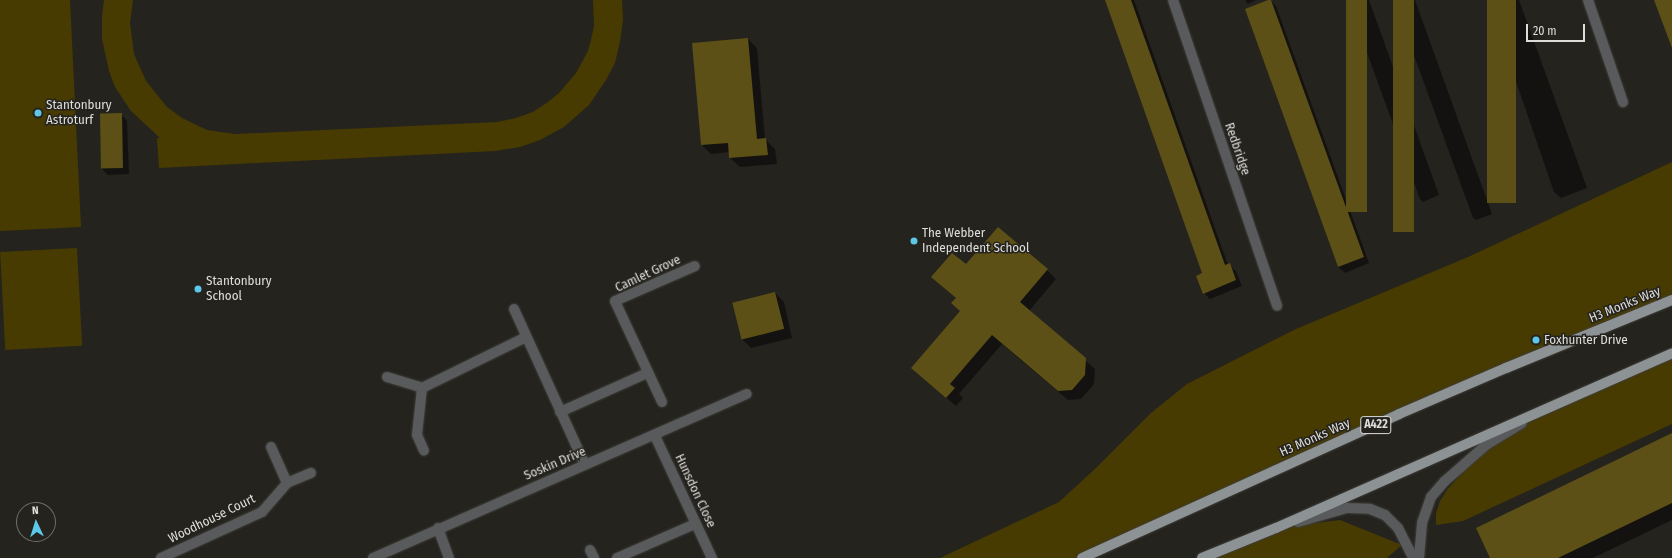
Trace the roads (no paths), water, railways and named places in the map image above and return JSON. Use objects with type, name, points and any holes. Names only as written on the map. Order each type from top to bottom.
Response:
[{"type":"main road","name":"H3 Monks Way","points":[[1082,558],[1399,414],[1506,368],[1672,300]]},
{"type":"main road","points":[[1202,558],[1276,528],[1549,406],[1672,353]]},
{"type":"street","name":"Redbridge","points":[[1173,0],[1277,306]]},
{"type":"street","points":[[1588,0],[1623,102]]},
{"type":"street","name":"Camlet Grove","points":[[662,402],[647,373],[615,301],[695,266]]},
{"type":"street","points":[[514,309],[585,465]]},
{"type":"street","points":[[387,377],[422,388],[526,337]]},
{"type":"street","points":[[560,412],[647,373]]},
{"type":"street","points":[[422,388],[417,435],[424,451]]},
{"type":"street","name":"Soskin Drive","points":[[373,558],[438,528],[654,436],[747,394]]},
{"type":"street","points":[[1418,558],[1422,523],[1431,497],[1445,481],[1486,445],[1549,406]]},
{"type":"street","name":"Hunsdon Close","points":[[654,436],[712,558]]},
{"type":"street","points":[[271,447],[287,483]]},
{"type":"street","name":"Woodhouse Court","points":[[161,558],[262,512],[287,483],[311,473]]},
{"type":"street","points":[[1276,528],[1347,508],[1370,509],[1385,515],[1398,528],[1413,558]]},
{"type":"street","points":[[617,558],[695,524]]},
{"type":"street","points":[[438,528],[449,558]]},
{"type":"place","name":"Stantonbury Astroturf","points":[[38,113]]},
{"type":"place","name":"The Webber Independent School","points":[[914,241]]},
{"type":"place","name":"Stantonbury School","points":[[198,289]]},
{"type":"place","name":"Foxhunter Drive","points":[[1536,340]]}]
